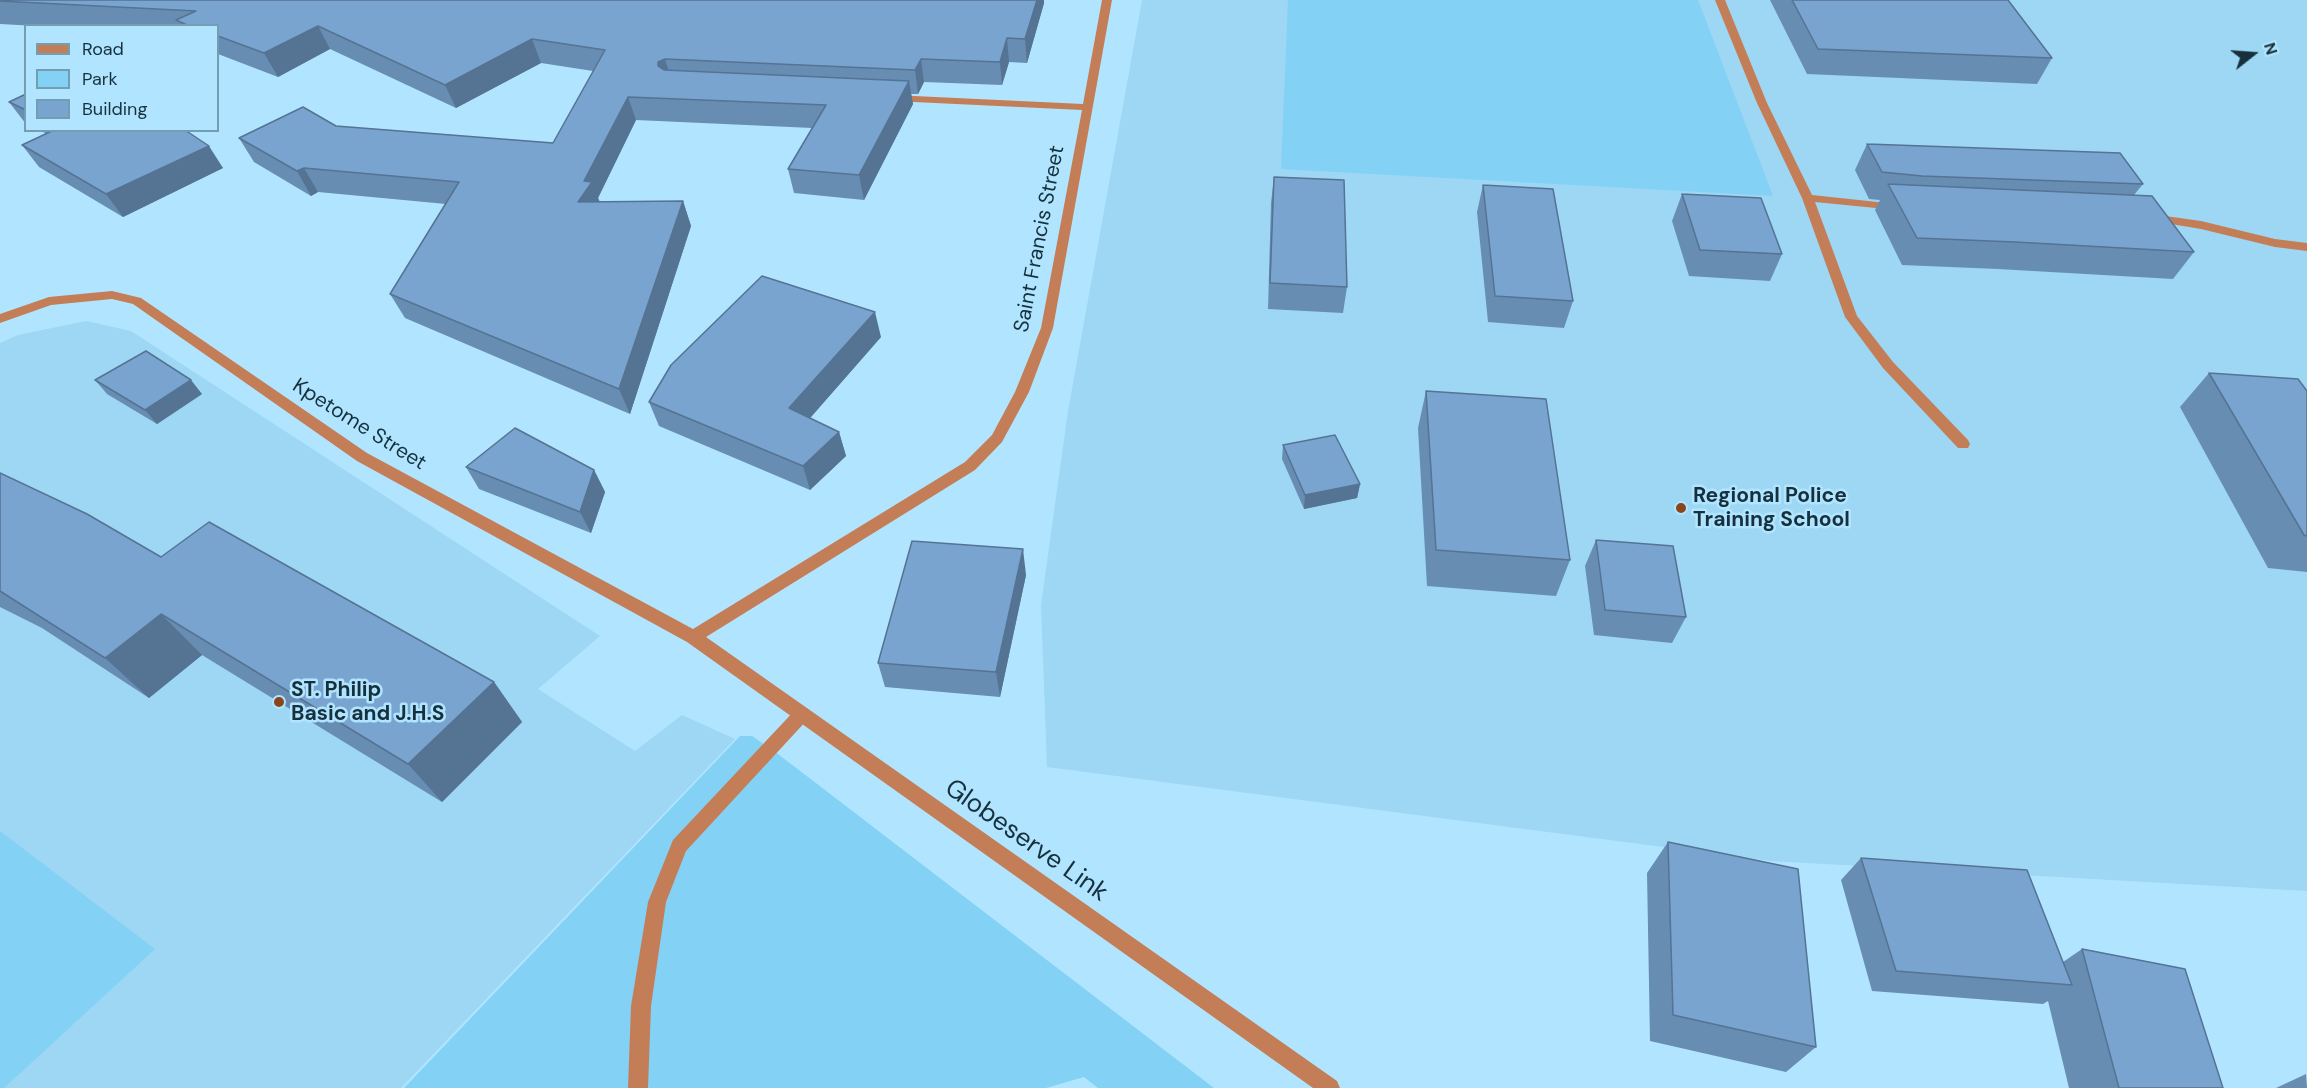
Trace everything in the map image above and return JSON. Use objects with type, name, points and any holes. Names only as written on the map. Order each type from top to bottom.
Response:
[{"type":"street","name":"Saint Francis Street","points":[[693,637],[970,466],[997,438],[1022,392],[1047,328],[1107,0]]},
{"type":"street","points":[[1720,0],[1762,102],[1808,198],[1851,317],[1888,365],[1963,444]]},
{"type":"street","points":[[886,98],[1087,107]]},
{"type":"street","points":[[1808,198],[1908,208]]},
{"type":"street","points":[[2134,217],[2201,225],[2275,243],[2307,248]]},
{"type":"street","name":"Kpetome Street","points":[[0,319],[49,301],[112,295],[136,301],[362,457],[693,637]]},
{"type":"street","name":"Globeserve Link","points":[[693,637],[1330,1088]]},
{"type":"street","points":[[638,1088],[641,1006],[657,902],[679,846],[802,714]]},
{"type":"shaded area","name":"Regional Police Training School","points":[[1142,0],[2307,0],[2307,891],[1771,861],[1047,767],[1041,605],[1068,411]]},
{"type":"shaded area","name":"ST. Philip Basic and J.H.S","points":[[86,321],[131,331],[600,636],[538,689],[635,751],[682,715],[735,739],[401,1088],[0,1088],[0,343],[18,335]]},
{"type":"green space","points":[[1288,0],[1698,0],[1773,196],[1281,169]]},
{"type":"green space","points":[[740,736],[752,736],[778,754],[1214,1088],[1098,1088],[1084,1077],[1046,1088],[404,1088]]},
{"type":"green space","points":[[0,831],[155,949],[4,1088],[0,1088]]},
{"type":"building","points":[[1037,0],[1025,39],[1007,38],[1000,62],[921,59],[915,70],[665,59],[658,62],[658,66],[664,70],[909,81],[859,175],[788,169],[826,105],[628,97],[584,181],[592,182],[578,202],[683,201],[619,389],[390,294],[459,182],[304,168],[297,171],[239,138],[303,107],[336,126],[553,143],[605,50],[532,39],[445,85],[318,26],[264,53],[219,36],[219,24],[185,24],[176,20],[196,11],[0,1]]},
{"type":"building","points":[[1792,0],[2008,0],[2052,58],[1818,49]]},
{"type":"building","points":[[24,95],[24,109],[9,102]]},
{"type":"building","points":[[50,132],[188,132],[209,146],[106,194],[22,145]]},
{"type":"building","points":[[1867,144],[2120,153],[2143,184],[1922,176],[1882,172]]},
{"type":"building","points":[[1274,177],[1344,180],[1347,287],[1270,283]]},
{"type":"building","points":[[1888,184],[2152,196],[2194,252],[1917,238]]},
{"type":"building","points":[[1483,185],[1553,189],[1573,301],[1495,296]]},
{"type":"building","points":[[1682,194],[1761,198],[1782,254],[1700,250]]},
{"type":"building","points":[[762,276],[875,312],[789,408],[839,432],[803,466],[649,402],[671,365]]},
{"type":"building","points":[[146,351],[191,380],[145,410],[95,380]]},
{"type":"building","points":[[2209,373],[2298,379],[2307,391],[2307,536],[2304,535]]},
{"type":"building","points":[[1426,391],[1546,399],[1570,560],[1436,550]]},
{"type":"building","points":[[515,428],[594,470],[580,512],[466,467]]},
{"type":"building","points":[[1335,435],[1360,484],[1305,495],[1283,445]]},
{"type":"building","points":[[0,473],[87,514],[161,557],[209,522],[494,682],[408,764],[161,614],[105,658],[0,591]]},
{"type":"building","points":[[1596,540],[1673,546],[1686,617],[1605,610]]},
{"type":"building","points":[[912,541],[1023,549],[996,672],[878,663]]},
{"type":"building","points":[[1668,842],[1798,869],[1816,1047],[1673,1015]]},
{"type":"building","points":[[1861,858],[2027,870],[2072,985],[1896,971]]},
{"type":"building","points":[[2082,949],[2185,969],[2223,1088],[2119,1088]]},
{"type":"place","name":"Regional Police Training School","points":[[1681,508]]},
{"type":"place","name":"ST. Philip Basic and J.H.S","points":[[279,702]]}]
